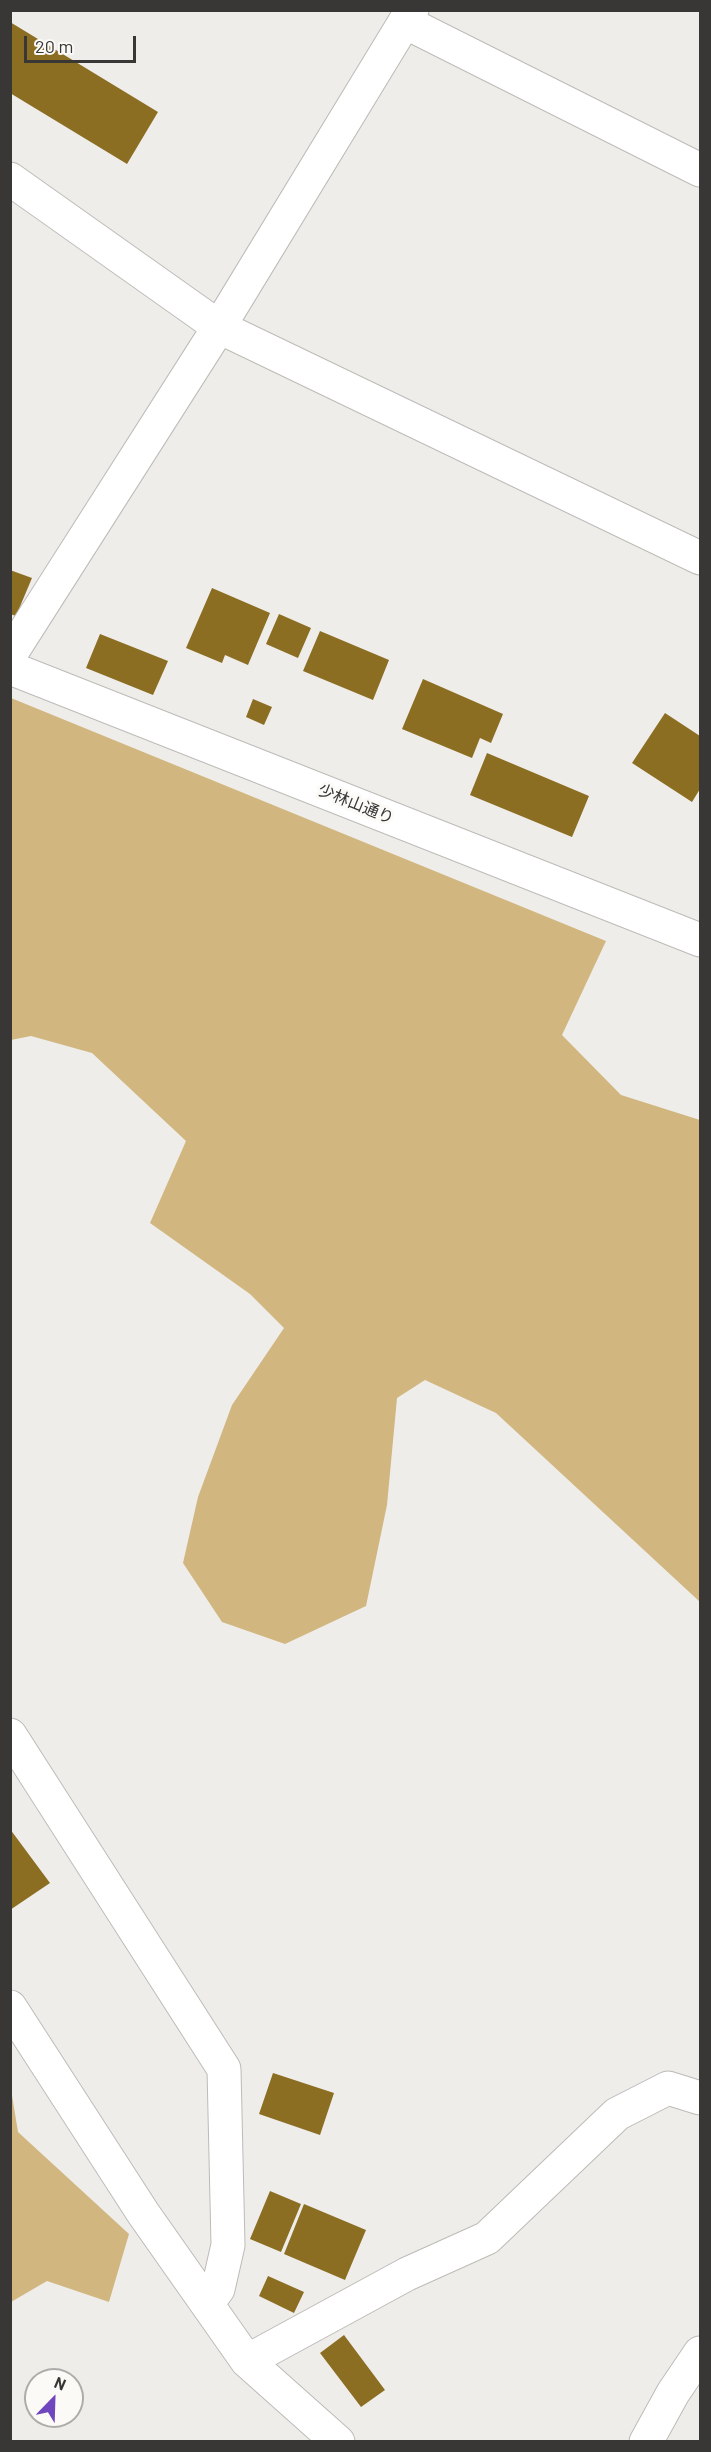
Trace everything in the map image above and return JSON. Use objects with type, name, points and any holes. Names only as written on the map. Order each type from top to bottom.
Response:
[{"type":"street","points":[[10,655],[219,327],[409,16],[700,170]]},
{"type":"street","points":[[10,179],[219,327],[700,558]]},
{"type":"street","name":"少林山通り","points":[[10,668],[700,940]]},
{"type":"street","points":[[10,1735],[224,2069],[228,2246],[218,2289],[207,2304]]},
{"type":"street","points":[[10,2007],[143,2213],[247,2361],[338,2442]]},
{"type":"street","points":[[247,2361],[407,2274],[487,2238],[617,2114],[668,2088],[700,2098]]},
{"type":"street","points":[[646,2442],[673,2392],[700,2353]]},
{"type":"shaded area","points":[[11,698],[606,941],[562,1035],[621,1095],[700,1120],[700,1602],[496,1413],[425,1380],[397,1398],[387,1505],[366,1606],[285,1644],[222,1622],[183,1563],[198,1497],[232,1405],[284,1328],[250,1294],[150,1223],[186,1141],[92,1053],[31,1036],[11,1040]]},
{"type":"shaded area","points":[[10,2083],[18,2132],[129,2234],[109,2302],[47,2281],[11,2302]]},
{"type":"building","points":[[10,22],[158,112],[127,164],[10,93]]},
{"type":"building","points":[[10,570],[32,578],[16,616],[10,614]]},
{"type":"building","points":[[212,588],[270,613],[248,665],[225,655],[222,663],[186,648]]},
{"type":"building","points":[[279,614],[311,628],[298,658],[266,644]]},
{"type":"building","points":[[320,631],[389,660],[373,700],[303,671]]},
{"type":"building","points":[[100,634],[168,661],[153,695],[86,668]]},
{"type":"building","points":[[423,679],[503,714],[491,743],[480,738],[472,758],[402,729]]},
{"type":"building","points":[[253,699],[272,707],[264,725],[246,717]]},
{"type":"building","points":[[665,713],[700,736],[700,789],[692,802],[632,763]]},
{"type":"building","points":[[487,753],[589,796],[572,837],[470,795]]},
{"type":"building","points":[[10,1829],[50,1883],[10,1910]]},
{"type":"building","points":[[273,2073],[334,2093],[320,2135],[259,2114]]},
{"type":"building","points":[[270,2191],[301,2204],[281,2252],[250,2239]]},
{"type":"building","points":[[304,2204],[366,2230],[345,2280],[284,2254]]},
{"type":"building","points":[[268,2276],[304,2292],[294,2313],[259,2296]]},
{"type":"building","points":[[344,2335],[385,2390],[361,2407],[320,2353]]}]
